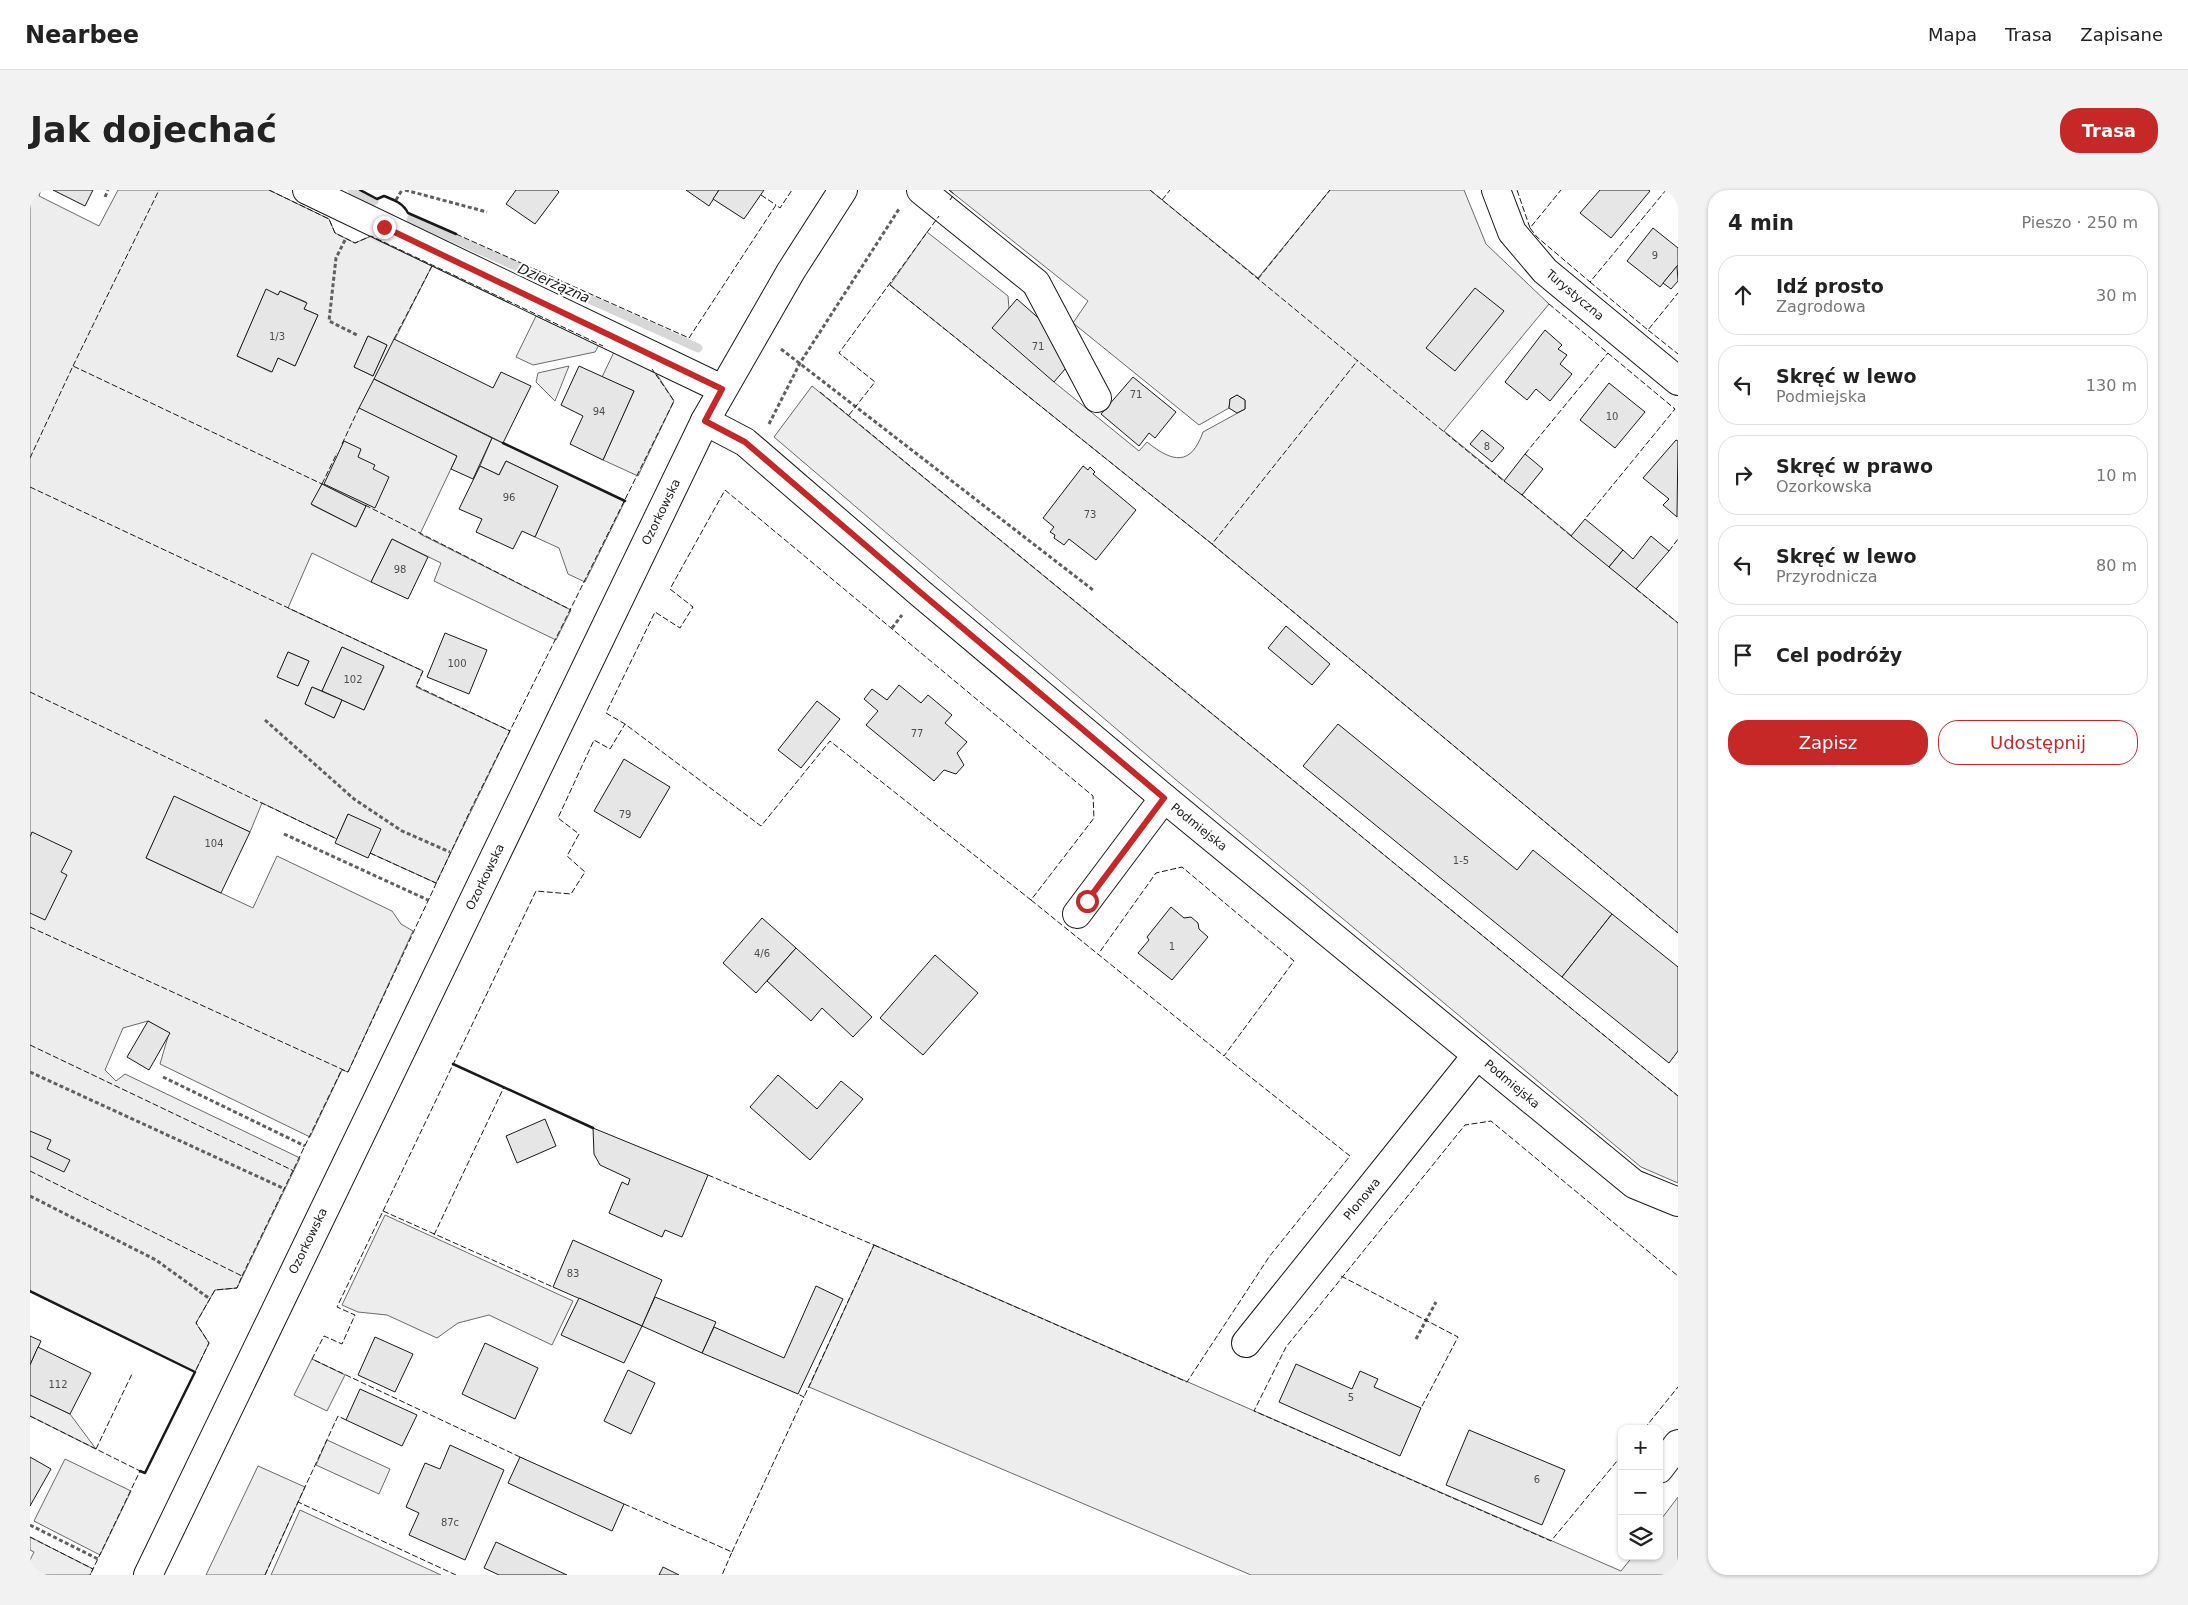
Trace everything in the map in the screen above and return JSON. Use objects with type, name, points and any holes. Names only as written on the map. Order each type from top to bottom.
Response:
[{"type":"street","points":[[307,190],[722,389]]},
{"type":"street","name":"Ozorkowska","points":[[148,1575],[705,421],[791,271],[843,190]]},
{"type":"street","name":"Turystyczna","points":[[1496,190],[1512,232],[1545,271],[1678,381]]},
{"type":"street","points":[[911,198],[1036,283],[1097,398]]},
{"type":"street","name":"Podmiejska","points":[[705,421],[745,442],[1164,798],[1634,1184],[1678,1202]]},
{"type":"street","points":[[1078,914],[1164,798]]},
{"type":"street","name":"Plonowa","points":[[1246,1343],[1477,1055]]},
{"type":"street","points":[[1663,1463],[1678,1444]]},
{"type":"path","points":[[105,197],[108,190]]},
{"type":"path","points":[[404,190],[487,212]]},
{"type":"path","points":[[755,451],[800,362],[911,198]]},
{"type":"path","points":[[358,214],[336,258],[330,321],[359,336]]},
{"type":"path","points":[[756,330],[800,362],[1093,590]]},
{"type":"path","points":[[265,720],[354,799],[402,831],[450,852]]},
{"type":"path","points":[[284,834],[428,900]]},
{"type":"path","points":[[30,1072],[285,1188]]},
{"type":"path","points":[[163,1077],[305,1146]]},
{"type":"path","points":[[30,1196],[156,1260],[210,1298]]},
{"type":"path","points":[[1416,1339],[1436,1302]]},
{"type":"path","points":[[30,1525],[98,1559]]},
{"type":"shaded area","points":[[30,190],[41,190],[39,196],[99,226],[118,190],[269,190],[329,219],[335,233],[355,243],[371,236],[432,266],[360,408],[457,456],[420,534],[571,610],[556,640],[434,581],[441,563],[392,539],[371,582],[312,553],[288,608],[423,671],[416,687],[510,731],[436,883],[370,853],[348,814],[337,839],[262,803],[250,832],[174,797],[146,858],[253,908],[277,856],[392,911],[401,924],[413,931],[348,1072],[342,1070],[310,1137],[160,1064],[169,1033],[148,1021],[123,1028],[105,1070],[116,1081],[125,1074],[300,1158],[237,1288],[215,1290],[196,1323],[209,1343],[195,1372],[30,1292]],"holes":[[[266,290],[278,295],[280,291],[306,302],[304,309],[318,315],[295,366],[278,358],[271,372],[237,356]],[[368,336],[387,345],[373,376],[354,367]],[[322,484],[366,506],[356,527],[312,505]],[[342,647],[384,667],[364,710],[342,700],[334,718],[305,704],[312,687],[322,691]],[[288,652],[309,661],[298,686],[278,677]]]},
{"type":"shaded area","points":[[949,190],[1150,190],[1258,278],[1330,190],[1464,190],[1486,244],[1549,304],[1444,431],[1678,623],[1678,933],[1212,544],[890,285],[927,232],[1008,296],[1009,309],[1054,382],[1139,451],[1147,442],[1156,449],[1173,457],[1187,456],[1193,451],[1203,432],[1245,409],[1245,400],[1237,395],[1230,399],[1229,408],[1199,425],[1073,323],[1088,301]]},
{"type":"shaded area","points":[[536,316],[599,345],[595,352],[533,365],[516,357]]},
{"type":"shaded area","points":[[614,352],[654,370],[674,401],[638,476],[603,460],[634,391],[602,377]]},
{"type":"shaded area","points":[[569,366],[555,401],[536,382],[538,373]]},
{"type":"shaded area","points":[[812,386],[1678,1096],[1678,1183],[1641,1167],[1175,779],[774,437]]},
{"type":"shaded area","points":[[492,438],[625,501],[585,582],[568,574],[559,548],[535,537],[558,486],[506,461],[499,475],[480,466]]},
{"type":"shaded area","points":[[385,1215],[573,1301],[552,1345],[489,1315],[458,1323],[437,1338],[387,1315],[358,1312],[342,1305]]},
{"type":"shaded area","points":[[874,1245],[1621,1571],[1630,1560],[1663,1560],[1663,1517],[1678,1497],[1678,1575],[1251,1575],[809,1387]]},
{"type":"shaded area","points":[[312,1359],[345,1375],[327,1411],[294,1395]]},
{"type":"shaded area","points":[[30,1395],[70,1414],[96,1449],[30,1416]]},
{"type":"shaded area","points":[[327,1440],[390,1469],[379,1494],[316,1465]]},
{"type":"shaded area","points":[[65,1459],[131,1491],[100,1555],[34,1521]]},
{"type":"shaded area","points":[[258,1466],[305,1487],[265,1575],[206,1575]]},
{"type":"shaded area","points":[[300,1510],[441,1575],[271,1575]]},
{"type":"shaded area","points":[[30,1537],[93,1569],[90,1575],[30,1575],[30,1560],[34,1552],[30,1550]]},
{"type":"building","points":[[53,190],[93,190],[85,206]]},
{"type":"building","points":[[516,190],[557,190],[559,192],[535,224],[506,204]]},
{"type":"building","points":[[686,190],[719,190],[709,206]]},
{"type":"building","points":[[719,190],[764,190],[744,219],[713,199]]},
{"type":"building","points":[[1600,190],[1650,191],[1611,238],[1580,213]]},
{"type":"building","points":[[1653,228],[1678,248],[1678,265],[1660,287],[1627,261]]},
{"type":"building","points":[[1677,266],[1678,281],[1671,289],[1663,283]]},
{"type":"building","points":[[1475,288],[1504,311],[1455,371],[1426,348]]},
{"type":"building","points":[[266,289],[278,295],[280,291],[307,303],[304,309],[318,315],[295,366],[278,358],[272,372],[237,356]]},
{"type":"building","points":[[1017,299],[1053,331],[1071,362],[1054,382],[992,328]]},
{"type":"building","points":[[1545,330],[1562,345],[1558,349],[1567,355],[1560,364],[1572,374],[1550,401],[1536,389],[1527,400],[1505,382]]},
{"type":"building","points":[[368,336],[387,345],[373,376],[354,367]]},
{"type":"building","points":[[394,339],[493,388],[501,372],[531,386],[503,443],[374,379]]},
{"type":"building","points":[[579,366],[634,391],[603,460],[570,444],[583,416],[561,405]]},
{"type":"building","points":[[1133,377],[1176,412],[1155,438],[1149,433],[1139,446],[1101,414]]},
{"type":"building","points":[[374,379],[492,438],[473,479],[451,469],[457,456],[359,408]]},
{"type":"building","points":[[1609,383],[1645,412],[1615,448],[1580,420]]},
{"type":"building","points":[[1237,395],[1245,400],[1245,409],[1237,413],[1229,408],[1230,399]]},
{"type":"building","points":[[1482,430],[1504,448],[1492,462],[1470,444]]},
{"type":"building","points":[[1676,440],[1678,441],[1677,517],[1663,505],[1669,499],[1643,478]]},
{"type":"building","points":[[344,441],[361,449],[358,457],[375,465],[373,469],[389,477],[375,508],[324,484]]},
{"type":"building","points":[[1525,454],[1543,469],[1522,495],[1504,481]]},
{"type":"building","points":[[506,461],[558,486],[535,537],[522,531],[513,549],[476,532],[482,519],[459,509],[480,466],[499,475]]},
{"type":"building","points":[[1083,466],[1088,470],[1090,467],[1095,472],[1093,474],[1136,510],[1096,560],[1069,539],[1064,545],[1054,538],[1055,535],[1050,532],[1054,527],[1043,518]]},
{"type":"building","points":[[322,484],[366,506],[356,527],[311,504]]},
{"type":"building","points":[[1585,519],[1623,550],[1609,567],[1571,536]]},
{"type":"building","points":[[1651,536],[1669,551],[1636,589],[1609,567],[1623,550],[1633,559]]},
{"type":"building","points":[[392,539],[428,557],[408,599],[371,582]]},
{"type":"building","points":[[1286,626],[1330,664],[1312,685],[1268,648]]},
{"type":"building","points":[[445,633],[487,650],[469,694],[427,677]]},
{"type":"building","points":[[342,647],[384,666],[364,710],[322,691]]},
{"type":"building","points":[[288,652],[309,661],[298,686],[277,677]]},
{"type":"building","points":[[899,685],[921,703],[928,695],[952,715],[945,723],[967,742],[957,753],[964,765],[956,774],[944,770],[934,781],[866,725],[878,711],[864,699],[872,689],[887,700]]},
{"type":"building","points":[[312,687],[342,700],[334,718],[305,704]]},
{"type":"building","points":[[817,701],[840,719],[801,768],[778,750]]},
{"type":"building","points":[[1338,724],[1517,870],[1533,850],[1612,914],[1562,977],[1303,766]]},
{"type":"building","points":[[624,759],[670,787],[640,838],[594,811]]},
{"type":"building","points":[[174,796],[250,832],[221,893],[146,858]]},
{"type":"building","points":[[348,814],[381,829],[368,858],[335,843]]},
{"type":"building","points":[[32,832],[72,851],[61,872],[67,875],[45,920],[30,913],[30,837]]},
{"type":"building","points":[[1171,907],[1184,918],[1191,917],[1198,923],[1199,929],[1208,937],[1172,980],[1138,953],[1149,940],[1147,937]]},
{"type":"building","points":[[1612,914],[1678,967],[1678,1051],[1669,1063],[1562,977]]},
{"type":"building","points":[[762,918],[796,948],[756,993],[723,963]]},
{"type":"building","points":[[796,948],[872,1017],[853,1037],[822,1008],[811,1021],[767,981]]},
{"type":"building","points":[[935,955],[978,993],[923,1055],[880,1018]]},
{"type":"building","points":[[148,1021],[170,1033],[149,1070],[127,1057]]},
{"type":"building","points":[[778,1075],[817,1109],[841,1081],[863,1099],[810,1160],[750,1107]]},
{"type":"building","points":[[545,1119],[556,1146],[517,1163],[506,1136]]},
{"type":"building","points":[[593,1128],[708,1175],[682,1237],[665,1230],[662,1237],[609,1213],[622,1182],[628,1185],[630,1179],[600,1165],[594,1154]]},
{"type":"building","points":[[30,1131],[51,1140],[47,1149],[70,1160],[64,1172],[30,1156]]},
{"type":"building","points":[[573,1240],[662,1280],[642,1326],[553,1287]]},
{"type":"building","points":[[816,1286],[843,1299],[798,1394],[702,1353],[714,1327],[784,1358]]},
{"type":"building","points":[[655,1297],[716,1322],[702,1353],[642,1326]]},
{"type":"building","points":[[579,1298],[642,1326],[624,1363],[561,1335]]},
{"type":"building","points":[[30,1336],[41,1341],[30,1365]]},
{"type":"building","points":[[375,1337],[413,1354],[395,1392],[358,1375]]},
{"type":"building","points":[[485,1343],[538,1368],[515,1419],[462,1394]]},
{"type":"building","points":[[38,1347],[91,1373],[70,1414],[30,1395],[30,1365]]},
{"type":"building","points":[[1296,1364],[1352,1389],[1360,1371],[1378,1379],[1374,1387],[1421,1408],[1400,1456],[1279,1402]]},
{"type":"building","points":[[628,1370],[655,1383],[631,1434],[604,1421]]},
{"type":"building","points":[[360,1389],[417,1415],[402,1446],[346,1420]]},
{"type":"building","points":[[1469,1430],[1565,1470],[1542,1525],[1446,1485]]},
{"type":"building","points":[[450,1445],[504,1470],[465,1560],[409,1535],[419,1513],[406,1507],[425,1463],[440,1469]]},
{"type":"building","points":[[30,1457],[51,1469],[30,1506]]},
{"type":"building","points":[[520,1457],[624,1504],[612,1531],[508,1483]]},
{"type":"building","points":[[496,1542],[567,1575],[499,1575],[484,1568]]},
{"type":"building","points":[[663,1567],[679,1575],[659,1575]]},
{"type":"waterway","name":"Dzierżązna","points":[[352,190],[374,201]]},
{"type":"waterway","name":"Dzierżązna","points":[[411,219],[698,348]]},
{"type":"fence","points":[[73,366],[159,190]]},
{"type":"fence","points":[[269,190],[329,219],[335,233],[355,243],[371,236],[603,346]]},
{"type":"fence","points":[[456,234],[689,338],[776,205],[780,208],[792,190]]},
{"type":"fence","points":[[949,190],[954,194],[950,200]]},
{"type":"fence","points":[[1150,190],[1505,482]]},
{"type":"fence","points":[[1162,200],[1170,190]]},
{"type":"fence","points":[[1258,279],[1330,190]]},
{"type":"fence","points":[[1517,190],[1530,228],[1561,190]]},
{"type":"fence","points":[[1530,228],[1537,237],[1590,282],[1666,190]]},
{"type":"fence","points":[[761,195],[776,205]]},
{"type":"fence","points":[[849,415],[875,382],[839,353],[939,216]]},
{"type":"fence","points":[[394,339],[432,266]]},
{"type":"fence","points":[[1590,282],[1648,330],[1678,293]]},
{"type":"fence","points":[[890,285],[1212,544],[1358,360]]},
{"type":"fence","points":[[1549,304],[1675,409],[1585,519]]},
{"type":"fence","points":[[1648,330],[1678,354]]},
{"type":"fence","points":[[1525,454],[1608,353]]},
{"type":"fence","points":[[30,458],[73,366],[322,484]]},
{"type":"fence","points":[[30,927],[348,1072],[471,809],[674,401],[652,369]]},
{"type":"fence","points":[[820,392],[1678,1096]]},
{"type":"fence","points":[[342,444],[359,408]]},
{"type":"fence","points":[[322,484],[337,453]]},
{"type":"fence","points":[[30,487],[423,671],[416,686],[510,731]]},
{"type":"fence","points":[[725,490],[1093,796],[1094,818],[1031,900],[830,741],[761,826],[625,724],[606,713],[655,612],[680,628],[693,607],[670,589],[725,490]]},
{"type":"fence","points":[[1521,494],[1571,536]]},
{"type":"fence","points":[[365,505],[571,610]]},
{"type":"fence","points":[[1669,551],[1678,539]]},
{"type":"fence","points":[[1212,544],[1678,933]]},
{"type":"fence","points":[[1636,589],[1678,623]]},
{"type":"fence","points":[[30,692],[337,839]]},
{"type":"fence","points":[[383,1211],[536,891],[571,894],[585,872],[567,856],[579,834],[558,818],[594,740],[610,749],[625,724]]},
{"type":"fence","points":[[370,853],[436,883]]},
{"type":"fence","points":[[1031,900],[1224,1056],[1294,961],[1182,867],[1156,873],[1099,953]]},
{"type":"fence","points":[[30,1045],[294,1171]]},
{"type":"fence","points":[[874,1245],[1187,1382],[1269,1257],[1350,1156],[1224,1056]]},
{"type":"fence","points":[[242,1276],[342,1069]]},
{"type":"fence","points":[[434,1235],[504,1087]]},
{"type":"fence","points":[[1618,1460],[1551,1541],[1254,1411],[1286,1347],[1465,1125],[1491,1121],[1678,1276]]},
{"type":"fence","points":[[30,1171],[242,1276],[237,1288],[215,1290],[196,1323],[209,1343],[195,1372]]},
{"type":"fence","points":[[708,1175],[874,1245],[804,1397]]},
{"type":"fence","points":[[520,1457],[312,1359],[324,1336],[342,1344],[355,1315],[337,1307],[383,1211],[553,1287]]},
{"type":"fence","points":[[1341,1276],[1458,1337],[1421,1408]]},
{"type":"fence","points":[[96,1449],[132,1374]]},
{"type":"fence","points":[[1647,1425],[1678,1387]]},
{"type":"fence","points":[[732,1552],[804,1397],[798,1394]]},
{"type":"fence","points":[[30,1416],[140,1471],[93,1569]]},
{"type":"fence","points":[[346,1420],[338,1416],[298,1502],[456,1575]]},
{"type":"fence","points":[[265,1575],[298,1502]]},
{"type":"fence","points":[[624,1504],[732,1552],[722,1575]]},
{"type":"fence","points":[[30,1537],[93,1569],[90,1575]]},
{"type":"wall","points":[[360,190],[377,199],[384,196],[391,199],[401,204],[408,213],[456,234]]},
{"type":"wall","points":[[503,443],[625,501]]},
{"type":"wall","points":[[453,1064],[593,1128]]},
{"type":"wall","points":[[30,1291],[195,1372],[145,1473],[140,1471]]},
{"type":"route","points":[[384,227],[722,389],[705,421],[745,442],[1164,798],[1087,901]]}]
